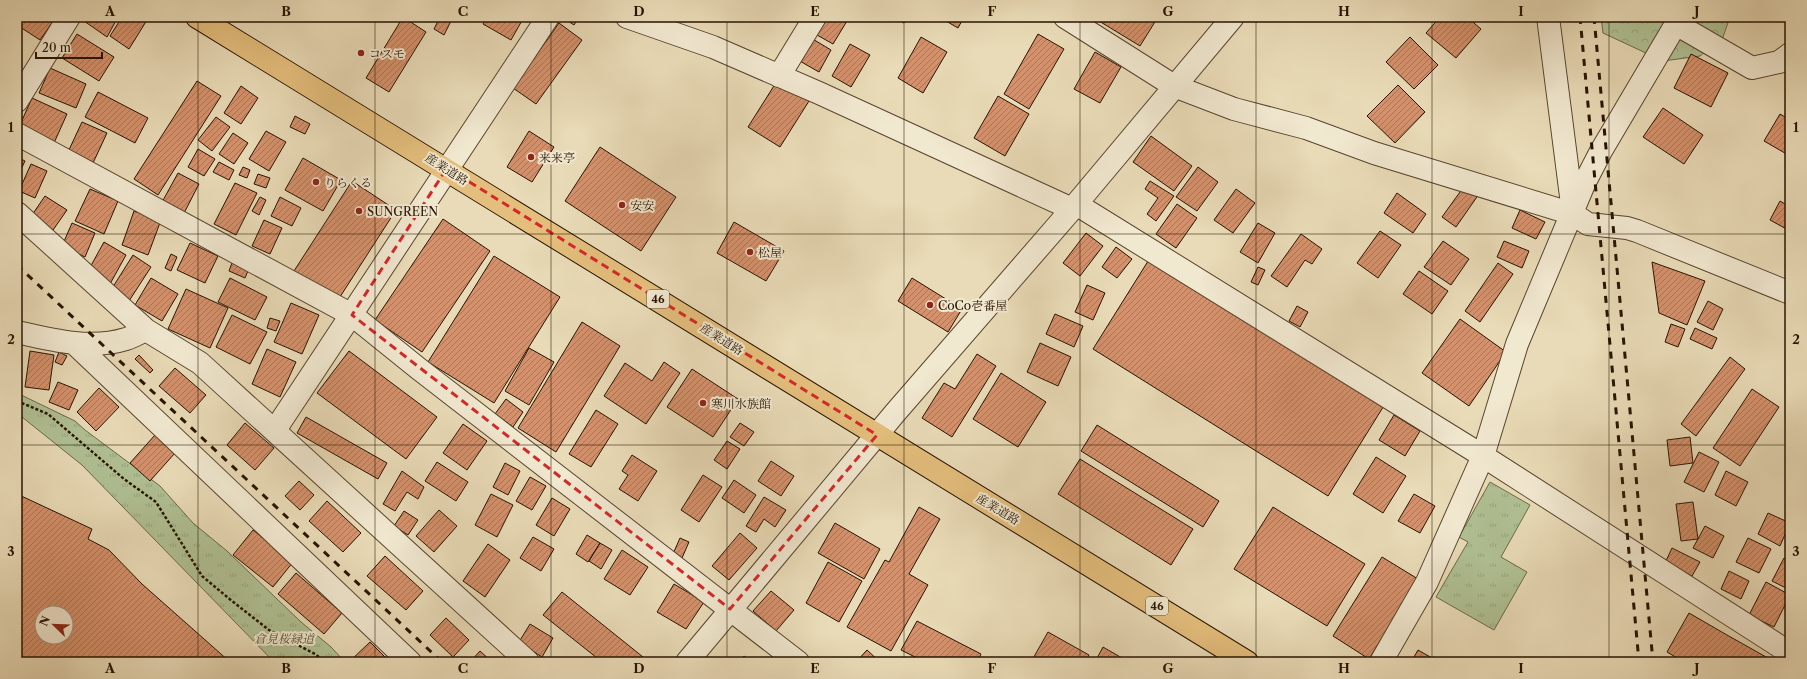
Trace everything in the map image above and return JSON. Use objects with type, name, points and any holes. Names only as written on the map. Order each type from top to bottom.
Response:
[{"type":"main road","name":"産業道路","points":[[197,17],[446,168],[1247,662]]},
{"type":"street","points":[[17,101],[69,17]]},
{"type":"street","points":[[275,430],[352,315],[446,168],[548,17]]},
{"type":"street","points":[[627,17],[713,47],[1074,206],[1483,456],[1790,653]]},
{"type":"street","points":[[779,76],[816,17]]},
{"type":"street","points":[[1065,17],[1174,86],[1234,109],[1306,128],[1374,152],[1573,214],[1588,224],[1627,228],[1638,231],[1790,293]]},
{"type":"street","points":[[687,662],[877,435],[1074,206],[1232,17]]},
{"type":"street","points":[[1548,17],[1573,214]]},
{"type":"street","points":[[1382,662],[1428,582],[1483,456],[1517,344],[1573,214],[1584,184],[1601,151],[1676,21],[1752,68],[1778,62],[1790,54]]},
{"type":"street","points":[[17,134],[352,315],[419,369],[798,662]]},
{"type":"street","points":[[17,213],[146,330],[200,363],[528,662]]},
{"type":"street","points":[[17,332],[55,341],[100,343],[126,339],[146,330]]},
{"type":"street","points":[[74,343],[410,662]]},
{"type":"path","points":[[17,401],[48,414],[124,479],[156,502],[202,576],[269,630],[315,654],[325,662]]},
{"type":"highlighted area","points":[[447,168],[877,435],[730,609],[352,315]]},
{"type":"green space","points":[[1601,17],[1730,17],[1723,37],[1700,56],[1663,61],[1603,33]]},
{"type":"green space","name":"倉見桜緑道","points":[[17,393],[75,421],[160,486],[193,523],[227,551],[301,622],[331,647],[345,662],[274,662],[82,465],[17,413]]},
{"type":"green space","points":[[1490,482],[1530,505],[1501,557],[1527,572],[1494,630],[1436,597],[1468,542],[1459,537]]},
{"type":"building","points":[[23,17],[56,17],[40,40],[17,25]]},
{"type":"building","points":[[86,17],[118,17],[107,37],[84,21]]},
{"type":"building","points":[[122,17],[143,17],[147,20],[129,49],[110,36]]},
{"type":"building","points":[[403,17],[426,32],[389,92],[366,78]]},
{"type":"building","points":[[440,17],[452,19],[444,35],[434,29]]},
{"type":"building","points":[[487,17],[524,17],[511,40],[483,24]]},
{"type":"building","points":[[562,17],[579,17],[574,25]]},
{"type":"building","points":[[667,17],[685,17],[684,22]]},
{"type":"building","points":[[827,17],[841,17],[847,21],[833,44],[817,35]]},
{"type":"building","points":[[893,17],[908,17],[904,23]]},
{"type":"building","points":[[939,17],[964,17],[958,28]]},
{"type":"building","points":[[1102,17],[1158,17],[1140,46],[1099,21]]},
{"type":"building","points":[[1440,17],[1467,17],[1481,29],[1456,58],[1426,33]]},
{"type":"building","points":[[559,23],[582,40],[536,104],[513,88]]},
{"type":"building","points":[[77,34],[114,57],[99,81],[62,58]]},
{"type":"building","points":[[1038,34],[1064,49],[1029,109],[1004,94]]},
{"type":"building","points":[[921,37],[947,52],[923,93],[898,78]]},
{"type":"building","points":[[1410,37],[1438,65],[1414,89],[1386,62]]},
{"type":"building","points":[[811,38],[831,50],[819,72],[798,60]]},
{"type":"building","points":[[850,44],[870,55],[851,87],[832,76]]},
{"type":"building","points":[[1095,52],[1121,67],[1100,103],[1074,89]]},
{"type":"building","points":[[1691,54],[1728,73],[1711,107],[1674,88]]},
{"type":"building","points":[[50,68],[86,84],[76,108],[39,93]]},
{"type":"building","points":[[197,81],[221,96],[158,195],[134,179]]},
{"type":"building","points":[[777,81],[809,101],[780,147],[748,127]]},
{"type":"building","points":[[1398,85],[1425,112],[1395,143],[1367,116]]},
{"type":"building","points":[[241,86],[258,98],[241,124],[224,113]]},
{"type":"building","points":[[98,92],[148,118],[135,143],[85,117]]},
{"type":"building","points":[[998,96],[1029,114],[1005,156],[974,138]]},
{"type":"building","points":[[32,98],[67,114],[54,143],[19,127]]},
{"type":"building","points":[[1663,108],[1703,135],[1684,164],[1643,137]]},
{"type":"building","points":[[1780,114],[1790,120],[1790,156],[1764,141]]},
{"type":"building","points":[[295,116],[310,124],[305,134],[290,127]]},
{"type":"building","points":[[216,117],[230,127],[212,151],[198,140]]},
{"type":"building","points":[[82,122],[107,133],[93,163],[68,152]]},
{"type":"building","points":[[266,131],[286,142],[269,171],[249,159]]},
{"type":"building","name":"来来亭","points":[[529,131],[554,147],[532,182],[507,167]]},
{"type":"building","points":[[233,133],[248,143],[234,164],[219,154]]},
{"type":"building","points":[[1151,136],[1192,166],[1174,191],[1133,162]]},
{"type":"building","points":[[600,147],[676,197],[641,251],[565,201]]},
{"type":"building","points":[[198,149],[215,159],[204,176],[188,167]]},
{"type":"building","points":[[17,157],[25,161],[17,178]]},
{"type":"building","points":[[303,158],[341,180],[323,211],[285,190]]},
{"type":"building","points":[[219,162],[234,170],[229,180],[213,172]]},
{"type":"building","points":[[31,164],[47,171],[35,198],[19,191]]},
{"type":"building","points":[[243,167],[250,170],[247,178],[239,175]]},
{"type":"building","points":[[1198,167],[1218,182],[1197,211],[1176,197]]},
{"type":"building","points":[[178,173],[199,184],[183,215],[161,204]]},
{"type":"building","points":[[258,174],[270,178],[266,188],[254,184]]},
{"type":"building","points":[[352,181],[396,210],[338,300],[294,271]]},
{"type":"building","points":[[1150,181],[1174,196],[1156,221],[1147,214],[1158,198],[1145,189]]},
{"type":"building","points":[[235,183],[257,193],[236,235],[214,224]]},
{"type":"building","points":[[1465,185],[1479,194],[1456,227],[1442,217]]},
{"type":"building","points":[[90,189],[118,201],[104,234],[75,221]]},
{"type":"building","points":[[1236,189],[1255,203],[1233,233],[1214,220]]},
{"type":"building","points":[[1397,193],[1426,214],[1413,233],[1384,213]]},
{"type":"building","points":[[45,196],[67,210],[53,230],[32,215]]},
{"type":"building","points":[[260,197],[266,200],[259,215],[252,211]]},
{"type":"building","points":[[280,197],[301,208],[292,226],[271,216]]},
{"type":"building","points":[[1780,201],[1790,207],[1790,231],[1770,220]]},
{"type":"building","points":[[1177,204],[1197,218],[1176,248],[1156,234]]},
{"type":"building","points":[[1520,210],[1545,222],[1536,239],[1512,228]]},
{"type":"building","points":[[134,211],[161,220],[148,255],[122,245]]},
{"type":"building","points":[[443,219],[490,251],[422,352],[375,320]]},
{"type":"building","points":[[264,220],[282,228],[270,254],[252,246]]},
{"type":"building","name":"松屋","points":[[734,222],[784,251],[766,281],[717,253]]},
{"type":"building","points":[[72,223],[95,233],[85,257],[62,246]]},
{"type":"building","points":[[1258,223],[1275,233],[1258,263],[1240,252]]},
{"type":"building","points":[[1380,231],[1401,245],[1378,278],[1357,263]]},
{"type":"building","points":[[1086,233],[1103,246],[1080,276],[1063,263]]},
{"type":"building","points":[[1301,234],[1322,249],[1312,264],[1305,260],[1287,287],[1271,276]]},
{"type":"building","points":[[1443,241],[1469,259],[1451,285],[1424,267]]},
{"type":"building","points":[[1504,241],[1529,251],[1522,268],[1497,257]]},
{"type":"building","points":[[104,242],[126,255],[110,284],[88,271]]},
{"type":"building","points":[[190,243],[218,256],[205,283],[177,270]]},
{"type":"building","points":[[1116,247],[1132,259],[1117,278],[1102,267]]},
{"type":"building","points":[[171,254],[177,257],[171,271],[165,268]]},
{"type":"building","points":[[133,255],[151,267],[129,301],[111,290]]},
{"type":"building","points":[[494,256],[560,297],[494,403],[428,362]]},
{"type":"building","points":[[1150,258],[1385,404],[1328,496],[1093,349]]},
{"type":"building","points":[[233,260],[250,266],[245,278],[229,271]]},
{"type":"building","points":[[1652,262],[1705,281],[1687,325],[1659,313]]},
{"type":"building","points":[[1498,263],[1513,274],[1480,322],[1465,311]]},
{"type":"building","points":[[1258,267],[1265,270],[1258,285],[1251,282]]},
{"type":"building","points":[[1419,271],[1448,291],[1432,314],[1403,294]]},
{"type":"building","points":[[151,278],[178,294],[162,321],[135,305]]},
{"type":"building","points":[[230,278],[267,297],[255,320],[218,302]]},
{"type":"building","name":"CoCo壱番屋","points":[[912,278],[962,309],[948,332],[898,301]]},
{"type":"building","points":[[1087,285],[1105,293],[1093,320],[1075,312]]},
{"type":"building","points":[[186,289],[228,308],[210,348],[168,329]]},
{"type":"building","points":[[1708,301],[1723,309],[1713,330],[1697,322]]},
{"type":"building","points":[[291,303],[319,315],[302,354],[274,342]]},
{"type":"building","points":[[1297,306],[1308,312],[1300,327],[1289,321]]},
{"type":"building","points":[[1055,314],[1083,326],[1074,347],[1046,334]]},
{"type":"building","points":[[232,315],[267,332],[250,364],[216,347]]},
{"type":"building","points":[[270,318],[280,321],[276,331],[267,328]]},
{"type":"building","points":[[1460,319],[1506,352],[1469,406],[1422,373]]},
{"type":"building","points":[[582,322],[620,346],[556,452],[518,428]]},
{"type":"building","points":[[1671,324],[1685,329],[1678,347],[1665,342]]},
{"type":"building","points":[[1695,328],[1717,338],[1712,349],[1690,339]]},
{"type":"building","points":[[1040,343],[1071,357],[1058,386],[1027,372]]},
{"type":"building","points":[[529,348],[554,362],[529,405],[505,391]]},
{"type":"building","points":[[267,349],[296,362],[280,397],[252,384]]},
{"type":"building","points":[[30,351],[54,355],[49,390],[25,387]]},
{"type":"building","points":[[349,351],[437,417],[406,459],[317,393]]},
{"type":"building","points":[[59,352],[67,356],[62,365],[55,362]]},
{"type":"building","points":[[977,354],[996,366],[952,437],[922,418],[944,383],[955,389]]},
{"type":"building","points":[[139,355],[153,370],[150,373],[135,359]]},
{"type":"building","points":[[1730,357],[1745,369],[1696,436],[1681,424]]},
{"type":"building","points":[[664,362],[680,373],[646,424],[604,396],[625,363],[652,381]]},
{"type":"building","points":[[175,368],[206,395],[190,413],[159,386]]},
{"type":"building","name":"寒川水族館","points":[[692,369],[738,399],[713,437],[667,407]]},
{"type":"building","points":[[1001,373],[1046,402],[1018,447],[973,419]]},
{"type":"building","points":[[58,382],[78,390],[69,410],[49,402]]},
{"type":"building","points":[[99,388],[119,407],[96,431],[77,412]]},
{"type":"building","points":[[1752,389],[1779,407],[1740,466],[1713,448]]},
{"type":"building","points":[[506,399],[523,412],[513,427],[495,414]]},
{"type":"building","points":[[596,410],[618,424],[591,467],[569,454]]},
{"type":"building","points":[[1394,415],[1420,431],[1405,456],[1379,440]]},
{"type":"building","points":[[306,417],[387,463],[378,479],[297,433]]},
{"type":"building","points":[[245,423],[274,448],[255,470],[227,445]]},
{"type":"building","points":[[740,423],[754,432],[744,446],[730,437]]},
{"type":"building","points":[[463,424],[487,441],[467,470],[443,453]]},
{"type":"building","points":[[1097,425],[1219,501],[1203,527],[1081,451]]},
{"type":"building","points":[[155,435],[175,453],[150,481],[130,463]]},
{"type":"building","points":[[1690,437],[1693,463],[1670,466],[1667,440]]},
{"type":"building","points":[[727,441],[740,449],[727,469],[714,460]]},
{"type":"building","points":[[1699,452],[1719,462],[1704,492],[1684,482]]},
{"type":"building","points":[[632,455],[657,471],[638,501],[619,489],[628,475],[622,471]]},
{"type":"building","points":[[1376,457],[1406,476],[1383,513],[1353,494]]},
{"type":"building","points":[[1080,459],[1193,529],[1171,565],[1058,494]]},
{"type":"building","points":[[771,461],[794,476],[781,496],[758,481]]},
{"type":"building","points":[[437,462],[468,482],[456,501],[425,481]]},
{"type":"building","points":[[505,463],[520,471],[508,495],[493,487]]},
{"type":"building","points":[[402,471],[424,487],[418,499],[407,492],[395,511],[383,504]]},
{"type":"building","points":[[1726,471],[1748,482],[1736,506],[1715,495]]},
{"type":"building","points":[[703,475],[722,487],[699,522],[681,510]]},
{"type":"building","points":[[530,477],[546,486],[532,510],[516,501]]},
{"type":"building","points":[[734,480],[756,495],[744,513],[722,498]]},
{"type":"building","points":[[299,481],[314,495],[300,510],[285,496]]},
{"type":"building","points":[[17,494],[92,529],[88,539],[109,550],[142,584],[230,662],[17,662]]},
{"type":"building","points":[[491,494],[513,505],[497,537],[475,525]]},
{"type":"building","points":[[1414,494],[1435,506],[1420,533],[1398,521]]},
{"type":"building","points":[[764,497],[786,510],[775,527],[764,519],[756,532],[746,526]]},
{"type":"building","points":[[552,498],[570,509],[554,536],[536,525]]},
{"type":"building","points":[[327,501],[361,533],[343,552],[309,521]]},
{"type":"building","points":[[1693,502],[1698,539],[1681,541],[1676,504]]},
{"type":"building","points":[[919,507],[940,519],[909,574],[928,585],[891,651],[847,627],[885,560],[889,562]]},
{"type":"building","points":[[1273,507],[1365,564],[1327,626],[1234,569]]},
{"type":"building","points":[[439,510],[457,526],[434,552],[416,536]]},
{"type":"building","points":[[404,511],[418,520],[408,535],[394,526]]},
{"type":"building","points":[[1768,513],[1790,523],[1780,546],[1758,534]]},
{"type":"building","points":[[835,523],[880,549],[864,579],[818,553]]},
{"type":"building","points":[[1705,526],[1724,536],[1713,558],[1693,548]]},
{"type":"building","points":[[253,530],[293,562],[273,587],[233,555]]},
{"type":"building","points":[[740,533],[757,548],[729,580],[712,566]]},
{"type":"building","points":[[587,535],[600,543],[588,562],[576,554]]},
{"type":"building","points":[[533,537],[554,549],[541,571],[520,558]]},
{"type":"building","points":[[680,538],[689,542],[682,558],[673,554]]},
{"type":"building","points":[[1748,538],[1771,549],[1759,573],[1736,562]]},
{"type":"building","points":[[600,543],[612,550],[601,569],[589,561]]},
{"type":"building","points":[[488,544],[510,560],[485,597],[463,581]]},
{"type":"building","points":[[1672,548],[1700,562],[1692,576],[1665,563]]},
{"type":"building","points":[[622,550],[648,567],[630,595],[604,579]]},
{"type":"building","points":[[385,556],[423,591],[406,610],[367,576]]},
{"type":"building","points":[[1382,557],[1418,579],[1369,659],[1333,636]]},
{"type":"building","points":[[1784,558],[1790,561],[1790,590],[1772,581]]},
{"type":"building","points":[[828,562],[862,581],[839,622],[806,603]]},
{"type":"building","points":[[1729,571],[1749,581],[1741,599],[1721,589]]},
{"type":"building","points":[[296,573],[342,613],[324,634],[278,594]]},
{"type":"building","points":[[1766,582],[1790,595],[1774,627],[1749,615]]},
{"type":"building","points":[[674,584],[704,602],[686,629],[657,612]]},
{"type":"building","points":[[771,591],[794,610],[776,631],[753,611]]},
{"type":"building","points":[[562,592],[648,661],[602,662],[543,615]]},
{"type":"building","points":[[1689,613],[1775,662],[1684,662],[1667,652]]},
{"type":"building","points":[[446,618],[469,640],[453,657],[430,635]]},
{"type":"building","points":[[917,621],[981,654],[977,662],[925,662],[901,650]]},
{"type":"building","points":[[530,624],[553,638],[542,657],[519,642]]},
{"type":"building","points":[[1048,632],[1089,655],[1085,662],[1031,662]]},
{"type":"building","points":[[370,642],[390,662],[349,662]]},
{"type":"building","points":[[1103,647],[1129,662],[1095,662]]},
{"type":"building","points":[[867,650],[880,662],[856,662]]},
{"type":"building","points":[[1418,650],[1439,662],[1411,662]]},
{"type":"building","points":[[480,651],[492,662],[470,662]]},
{"type":"building","points":[[744,656],[751,662],[739,662]]},
{"type":"railway","points":[[1580,17],[1639,662]]},
{"type":"railway","points":[[1594,17],[1653,662]]},
{"type":"railway","points":[[17,265],[442,662]]},
{"type":"place","name":"コスモ","points":[[361,53]]},
{"type":"place","name":"来来亭","points":[[531,157]]},
{"type":"place","name":"りらくる","points":[[316,182]]},
{"type":"place","name":"安安","points":[[622,205]]},
{"type":"place","name":"SUNGREEN","points":[[359,211]]},
{"type":"place","name":"松屋","points":[[750,252]]},
{"type":"place","name":"CoCo壱番屋","points":[[930,305]]},
{"type":"place","name":"寒川水族館","points":[[703,403]]}]
